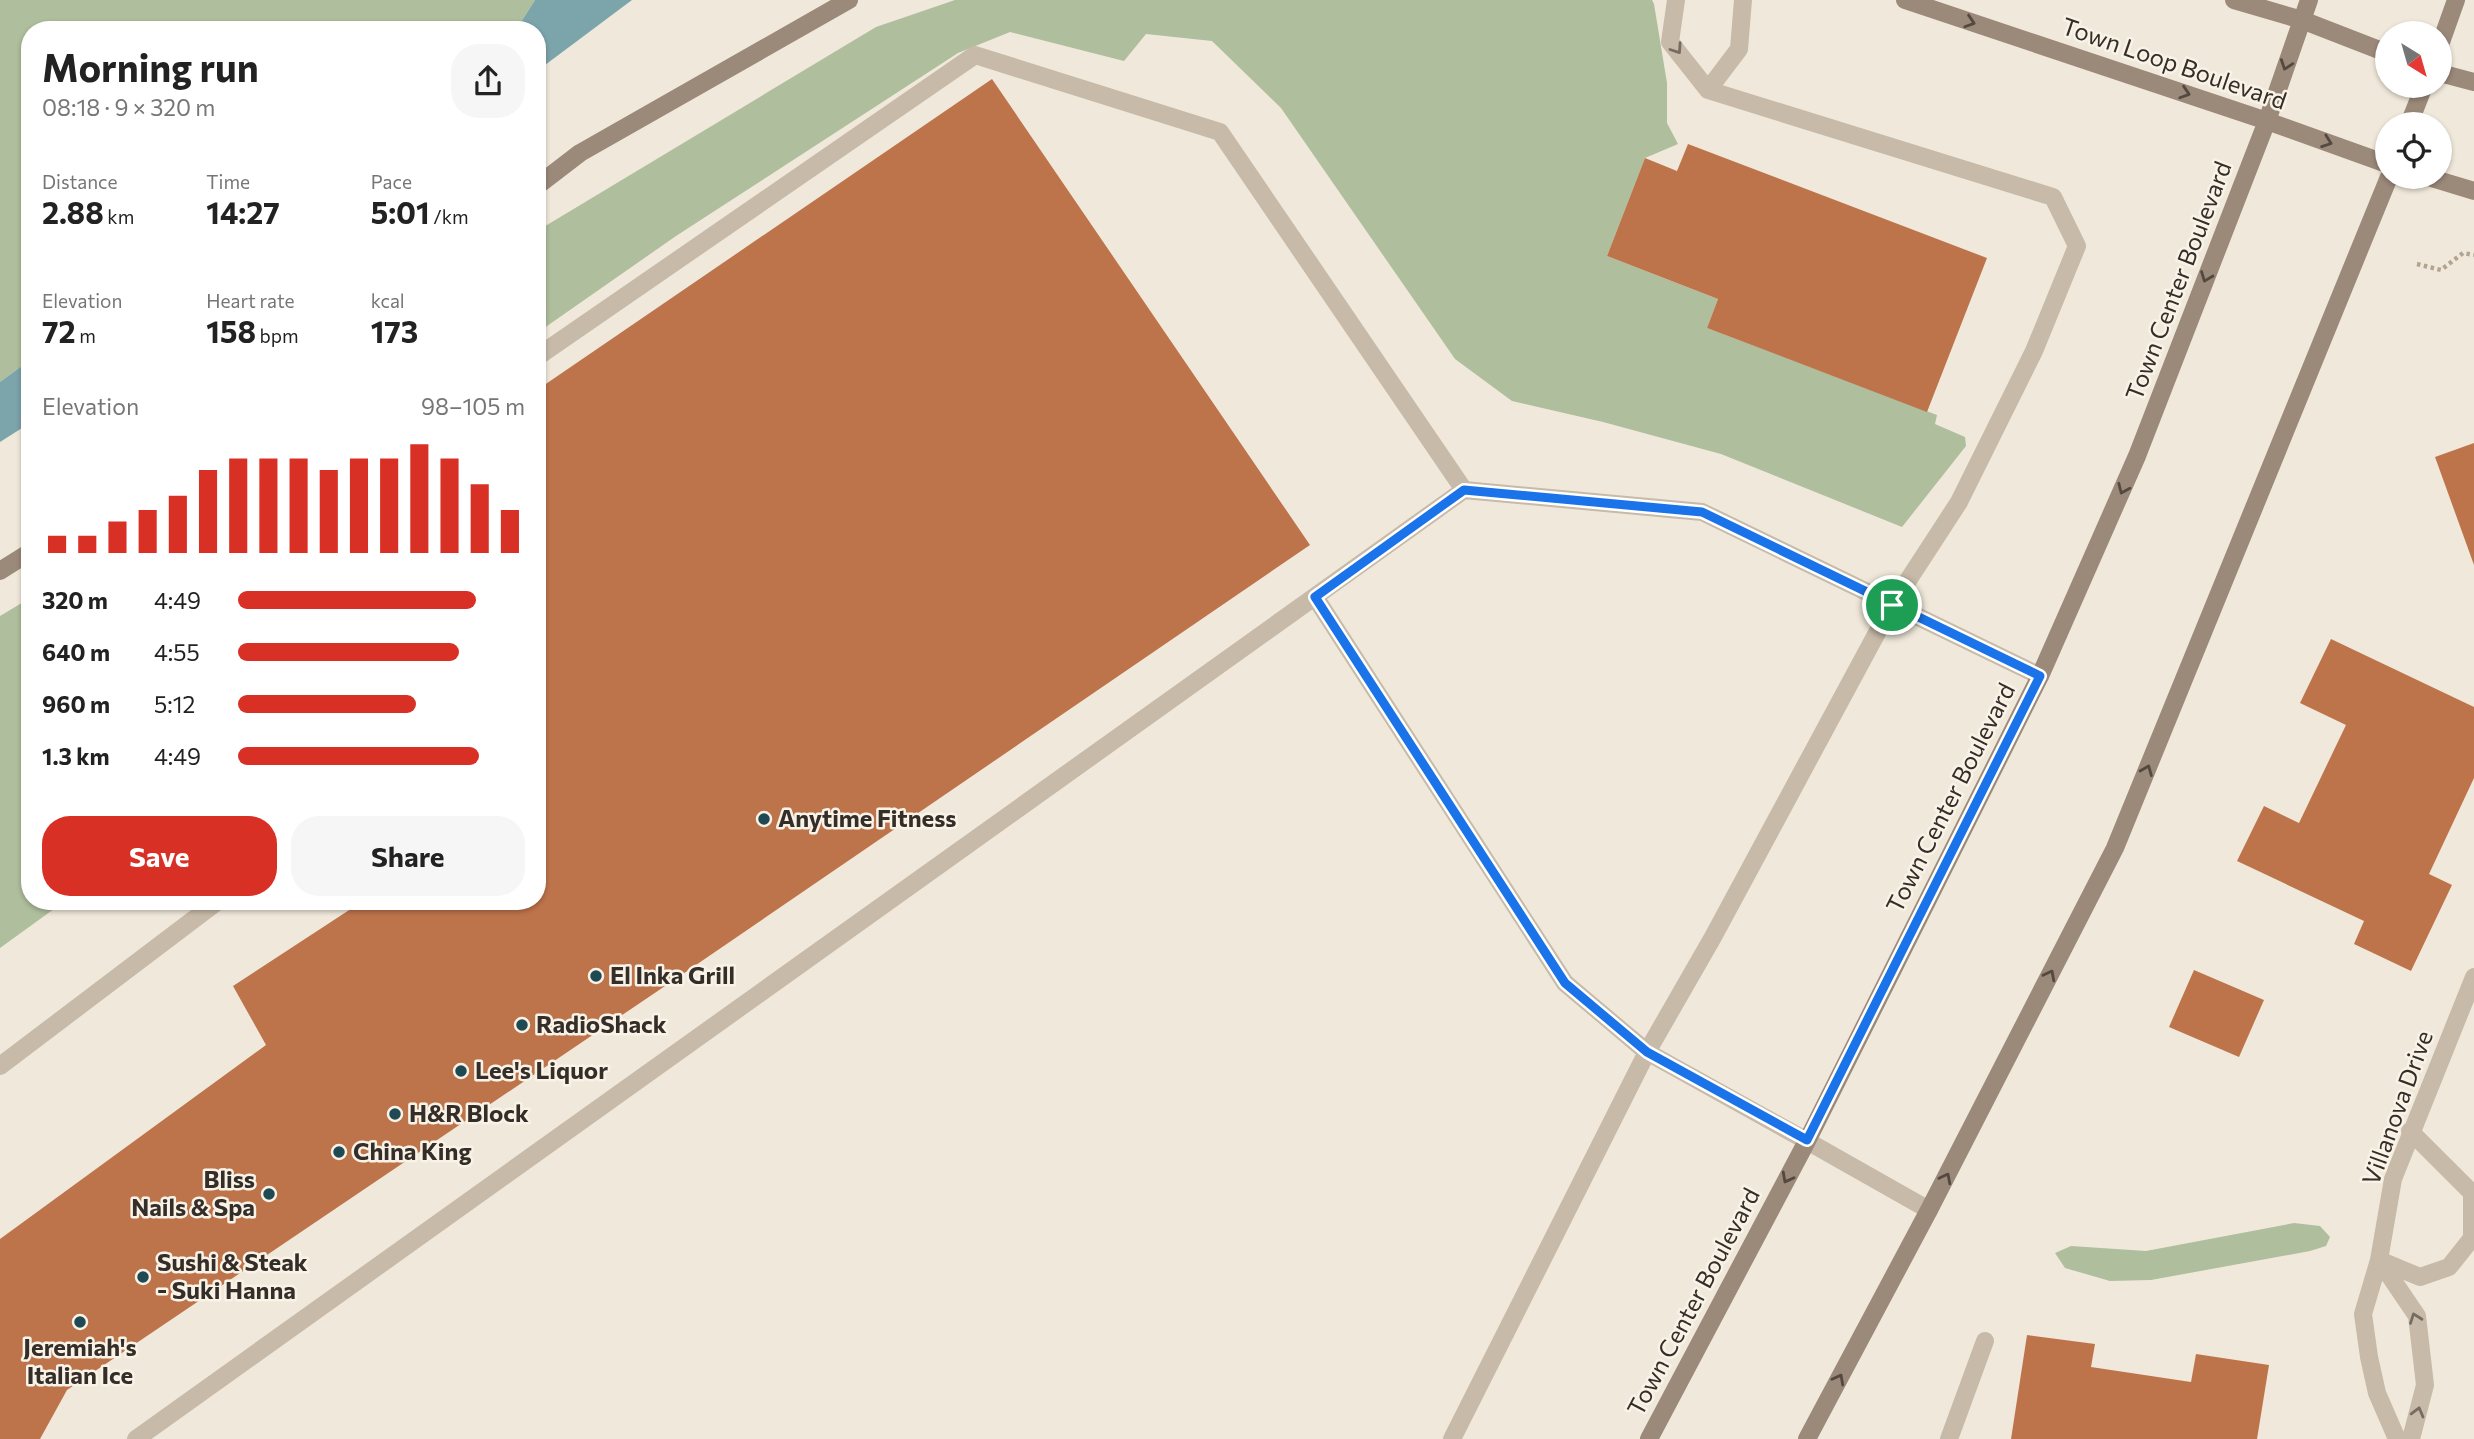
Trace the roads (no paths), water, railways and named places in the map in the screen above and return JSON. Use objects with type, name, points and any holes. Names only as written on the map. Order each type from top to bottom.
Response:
[{"type":"street","points":[[546,179],[579,153],[849,0]]},
{"type":"street","points":[[1452,1439],[1647,1052],[1713,937],[1892,605],[1959,502],[2034,351],[2077,246],[2053,197],[1708,90],[1670,42],[1676,0]]},
{"type":"street","points":[[1708,90],[1739,49],[1743,0]]},
{"type":"street","name":"Town Loop Boulevard","points":[[1905,0],[2375,160]]},
{"type":"street","points":[[2234,0],[2302,20],[2375,48]]},
{"type":"street","name":"Town Center Boulevard","points":[[1649,1439],[1807,1140],[2040,676],[2137,456],[2267,121],[2309,0]]},
{"type":"street","points":[[2449,21],[2456,0]]},
{"type":"street","points":[[546,351],[975,55],[1220,132],[1464,490]]},
{"type":"street","points":[[2452,76],[2474,82]]},
{"type":"street","points":[[2452,184],[2474,191]]},
{"type":"street","points":[[1807,1439],[1929,1210],[2115,848],[2384,189]]},
{"type":"street","points":[[136,1439],[1464,490],[1702,512],[2040,676]]},
{"type":"street","points":[[0,571],[21,558]]},
{"type":"street","points":[[1315,597],[1565,983],[1647,1052],[1929,1210]]},
{"type":"street","points":[[0,1066],[206,910]]},
{"type":"street","name":"Villanova Drive","points":[[2397,1439],[2377,1393],[2363,1314],[2379,1260],[2393,1179],[2474,977]]},
{"type":"street","points":[[2379,1260],[2420,1276],[2449,1267],[2472,1238],[2472,1192],[2410,1131]]},
{"type":"street","points":[[2379,1260],[2417,1316],[2426,1385],[2412,1439]]},
{"type":"street","points":[[1949,1439],[1985,1342]]},
{"type":"water","points":[[535,0],[632,0],[546,64],[546,21],[522,21]]},
{"type":"water","points":[[21,367],[21,429],[0,442],[0,382]]},
{"type":"place","name":"Anytime Fitness","points":[[764,819]]},
{"type":"place","name":"El Inka Grill","points":[[596,976]]},
{"type":"place","name":"RadioShack","points":[[522,1025]]},
{"type":"place","name":"Lee's Liquor","points":[[461,1071]]},
{"type":"place","name":"H&R Block","points":[[395,1114]]},
{"type":"place","name":"China King","points":[[339,1152]]},
{"type":"place","name":"Bliss Nails & Spa","points":[[269,1194]]},
{"type":"place","name":"Sushi & Steak - Suki Hanna","points":[[143,1277]]},
{"type":"place","name":"Jeremiah's Italian Ice","points":[[80,1322]]}]
